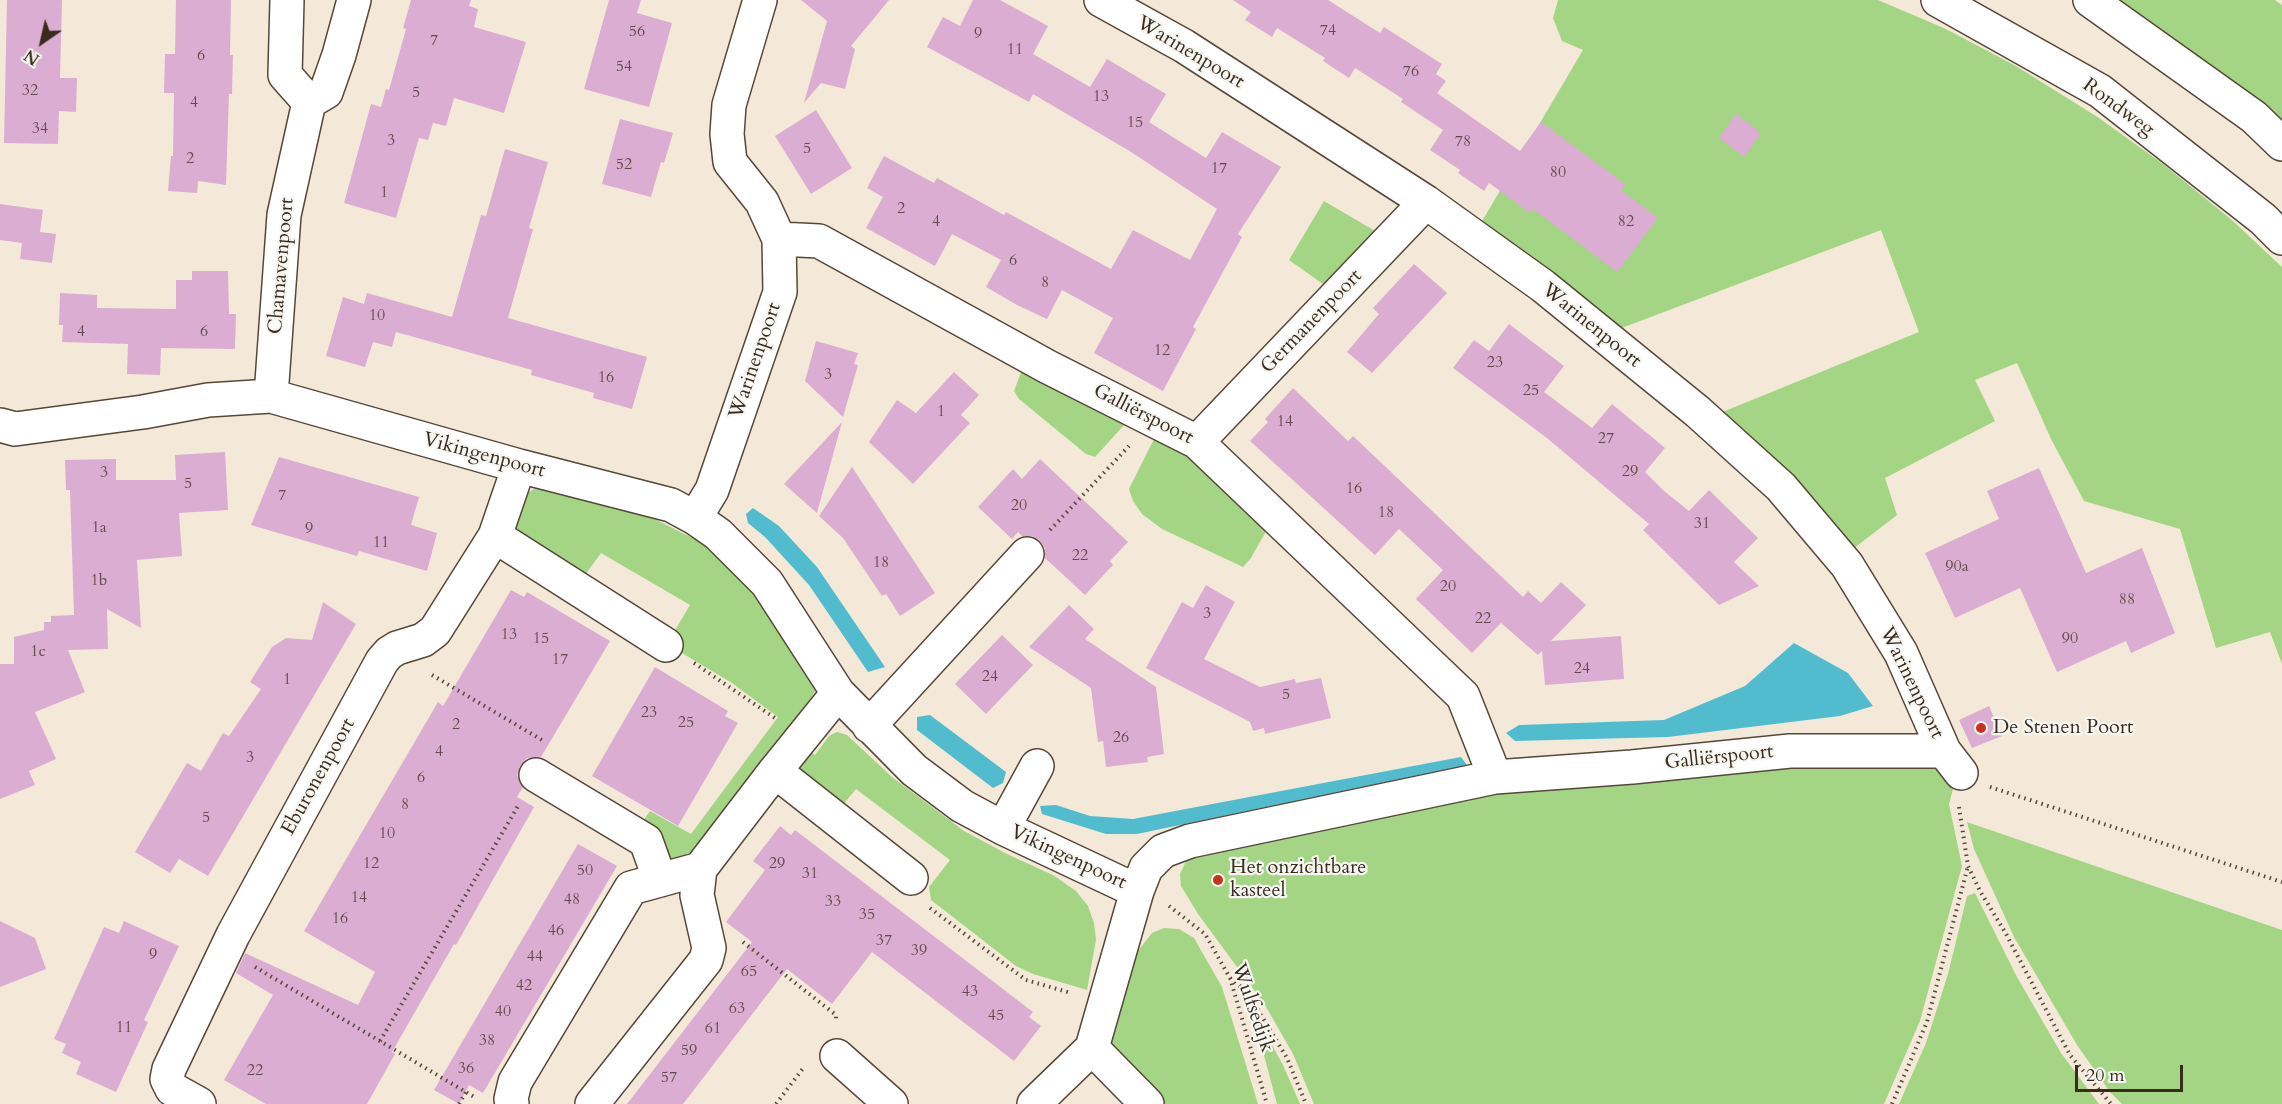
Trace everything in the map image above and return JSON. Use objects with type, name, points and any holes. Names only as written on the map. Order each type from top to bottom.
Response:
[{"type":"street","points":[[287,0],[285,75],[309,102],[326,92],[354,0]]},
{"type":"street","name":"Warinenpoort","points":[[695,518],[712,490],[780,292],[779,239],[762,202],[730,162],[726,134],[729,105],[760,0]]},
{"type":"street","name":"Warinenpoort","points":[[1101,0],[1184,46],[1426,202],[1543,286],[1698,412],[1781,487],[1847,565],[1901,652],[1957,768]]},
{"type":"street","name":"Rondweg","points":[[1938,0],[2100,92],[2263,219],[2282,238]]},
{"type":"street","points":[[2090,0],[2254,117],[2282,144]]},
{"type":"street","name":"Chamavenpoort","points":[[271,396],[284,215],[309,102]]},
{"type":"street","name":"Germanenpoort","points":[[1197,442],[1426,202]]},
{"type":"street","name":"Galliërspoort","points":[[779,239],[819,241],[1048,367],[1197,442],[1463,696],[1495,777]]},
{"type":"street","name":"Vikingenpoort","points":[[0,425],[15,429],[144,412],[208,400],[271,396],[519,466],[671,505],[695,518],[718,534],[767,583],[838,693],[914,770],[963,806],[1003,828],[1137,891],[1092,1048]]},
{"type":"street","name":"Eburonenpoort","points":[[199,1104],[172,1089],[167,1079],[226,950],[382,661],[389,653],[423,640],[435,631],[495,536],[519,466]]},
{"type":"street","points":[[495,536],[666,645]]},
{"type":"street","points":[[870,726],[1027,555]]},
{"type":"street","points":[[592,1104],[638,1038],[706,960],[709,948],[697,895],[700,869],[838,693]]},
{"type":"street","name":"Galliërspoort","points":[[1137,891],[1146,868],[1163,851],[1190,841],[1495,777],[1632,767],[1791,751],[1957,768]]},
{"type":"street","points":[[1003,828],[1036,766]]},
{"type":"street","points":[[775,771],[911,878]]},
{"type":"street","points":[[536,775],[646,841],[660,880]]},
{"type":"street","points":[[512,1104],[511,1099],[516,1082],[631,888],[700,869]]},
{"type":"street","points":[[1034,1104],[1092,1048],[1147,1104]]},
{"type":"street","points":[[837,1056],[891,1104]]},
{"type":"path","points":[[1027,555],[1154,420]]},
{"type":"path","points":[[380,1041],[553,746],[419,666],[406,645]]},
{"type":"path","points":[[666,645],[730,685],[802,737]]},
{"type":"path","points":[[2111,1104],[2070,1055],[1968,866],[1959,802],[1957,768],[2282,882]]},
{"type":"path","points":[[1892,1104],[1927,1022],[1968,866]]},
{"type":"path","points":[[911,878],[919,900],[1026,980],[1105,1002]]},
{"type":"path","name":"Wulfsedijk","points":[[1137,891],[1156,898],[1180,913],[1205,934],[1230,978],[1267,1104]]},
{"type":"path","points":[[700,908],[836,1015],[837,1056],[808,1061],[776,1104]]},
{"type":"path","points":[[226,950],[477,1098]]},
{"type":"path","points":[[1230,978],[1247,992],[1287,1058],[1306,1104]]},
{"type":"path","points":[[459,1104],[466,1092]]},
{"type":"green space","points":[[1558,0],[1878,0],[1946,29],[2016,66],[2099,118],[2163,164],[2233,221],[2282,267],[2282,664],[2270,632],[2216,648],[2180,529],[2084,501],[2052,441],[2017,363],[1975,380],[1995,421],[1885,478],[1897,515],[1853,549],[1720,413],[1919,332],[1881,230],[1619,329],[1478,228],[1583,50],[1562,41],[1553,18]]},
{"type":"green space","points":[[2115,0],[2275,0],[2282,5],[2282,121]]},
{"type":"green space","points":[[1324,201],[1382,235],[1330,289],[1289,260]]},
{"type":"green space","points":[[1023,367],[1126,423],[1095,457],[1086,454],[1019,399],[1014,391]]},
{"type":"green space","points":[[1154,439],[1203,465],[1269,526],[1251,558],[1243,567],[1162,529],[1142,514],[1133,501],[1129,489]]},
{"type":"green space","points":[[535,488],[643,513],[702,543],[758,596],[811,670],[815,691],[806,708],[694,851],[674,859],[663,856],[641,824],[650,811],[691,834],[778,717],[732,683],[677,650],[674,632],[690,605],[601,553],[585,575],[521,544],[514,528],[520,499]]},
{"type":"green space","points":[[837,732],[847,735],[892,777],[964,831],[1053,875],[1076,891],[1088,906],[1094,923],[1096,940],[1087,990],[1033,974],[1016,966],[931,900],[929,887],[950,860],[856,789],[841,807],[796,774],[795,764],[806,748],[815,755],[829,736]]},
{"type":"green space","points":[[1805,764],[1934,766],[1956,778],[1949,804],[1962,866],[1920,1021],[1884,1104],[1314,1104],[1293,1054],[1265,1005],[1198,914],[1181,886],[1180,874],[1186,861],[1198,853],[1498,789]]},
{"type":"green space","points":[[1967,822],[2282,930],[2282,1104],[2122,1104],[2110,1092],[2077,1045],[2014,937],[1974,849]]},
{"type":"green space","points":[[1975,893],[2017,977],[2061,1053],[2099,1104],[1899,1104],[1926,1043],[1948,974],[1967,896]]},
{"type":"green space","points":[[1164,928],[1179,929],[1194,938],[1222,987],[1258,1104],[1161,1104],[1110,1048],[1109,1037],[1137,952],[1152,933]]},
{"type":"green space","points":[[1251,1007],[1283,1065],[1300,1104],[1277,1104]]},
{"type":"water","points":[[753,508],[779,526],[817,567],[885,667],[868,672],[809,585],[765,537],[748,523],[746,514]]},
{"type":"water","points":[[1794,643],[1848,673],[1873,706],[1840,716],[1668,737],[1515,741],[1506,733],[1519,725],[1664,720],[1745,686]]},
{"type":"water","points":[[930,715],[1006,772],[1003,783],[993,788],[917,730],[917,717]]},
{"type":"water","points":[[1461,757],[1467,765],[1137,834],[1106,834],[1042,814],[1040,806],[1056,805],[1090,816],[1133,819]]},
{"type":"building","points":[[7,0],[62,0],[60,78],[77,78],[76,112],[59,111],[58,144],[4,143]]},
{"type":"building","points":[[176,0],[231,0],[232,94],[229,94],[226,185],[198,181],[197,193],[168,191],[171,156],[173,156],[174,93],[164,93],[165,54],[175,54]]},
{"type":"building","points":[[411,0],[471,0],[469,6],[478,9],[474,27],[526,42],[504,113],[454,98],[446,126],[433,123],[428,140],[419,138],[396,218],[344,203],[371,104],[381,107],[386,89],[389,90],[406,29],[403,28]]},
{"type":"building","points":[[609,0],[641,0],[637,13],[672,23],[649,107],[584,89]]},
{"type":"building","points":[[801,0],[889,0],[851,46],[855,49],[845,89],[821,83],[804,103],[827,21]]},
{"type":"building","points":[[973,0],[1000,0],[1048,26],[1033,54],[1090,87],[1107,59],[1166,94],[1149,122],[1206,158],[1222,132],[1281,167],[1238,234],[1242,237],[1193,327],[1196,329],[1163,391],[1094,353],[1113,318],[1062,290],[1047,319],[986,287],[1001,260],[952,234],[935,266],[866,228],[883,197],[867,188],[884,156],[934,183],[937,178],[1004,215],[1006,212],[1111,269],[1133,230],[1190,260],[1217,209],[1131,152],[1033,94],[1029,102],[927,47],[943,17],[960,26]]},
{"type":"building","points":[[1233,0],[1328,0],[1380,33],[1384,27],[1442,64],[1436,74],[1446,81],[1437,93],[1520,151],[1541,122],[1625,184],[1621,190],[1658,218],[1617,272],[1533,209],[1530,213],[1489,183],[1484,191],[1458,173],[1460,170],[1430,150],[1443,130],[1401,102],[1403,99],[1355,68],[1349,78],[1323,61],[1325,58],[1277,28],[1272,37],[1245,20],[1251,12]]},
{"type":"building","points":[[816,110],[852,168],[811,194],[775,136]]},
{"type":"building","points":[[1736,114],[1761,133],[1744,157],[1719,138]]},
{"type":"building","points":[[620,119],[673,133],[664,163],[661,162],[651,197],[602,184]]},
{"type":"building","points":[[505,149],[548,162],[529,228],[533,229],[508,318],[647,357],[632,409],[593,398],[594,393],[531,375],[532,370],[396,332],[392,347],[373,342],[365,367],[326,356],[343,297],[364,304],[367,293],[452,317],[481,215],[486,216]]},
{"type":"building","points":[[0,204],[43,210],[40,232],[56,234],[52,263],[20,259],[22,243],[0,240]]},
{"type":"building","points":[[1414,264],[1447,293],[1372,373],[1347,352],[1379,314],[1373,308]]},
{"type":"building","points":[[192,271],[228,271],[229,314],[236,314],[235,349],[161,348],[160,375],[127,374],[128,344],[62,342],[63,325],[59,325],[60,293],[97,295],[97,308],[176,309],[176,280],[192,280]]},
{"type":"building","points":[[1509,324],[1564,366],[1544,392],[1592,428],[1612,404],[1665,448],[1645,472],[1664,491],[1689,511],[1709,490],[1758,538],[1734,562],[1759,586],[1719,605],[1643,530],[1649,524],[1547,438],[1453,368],[1474,340],[1489,351]]},
{"type":"building","points":[[816,341],[858,353],[854,364],[858,365],[843,417],[805,381]]},
{"type":"building","points":[[954,372],[979,395],[961,415],[970,423],[913,484],[869,442],[897,400],[916,413]]},
{"type":"building","points":[[1293,388],[1348,441],[1353,436],[1523,597],[1528,591],[1541,603],[1561,582],[1586,605],[1551,641],[1621,636],[1624,679],[1545,685],[1542,651],[1538,655],[1501,623],[1472,653],[1416,599],[1443,570],[1399,529],[1375,555],[1250,441],[1268,422],[1265,419]]},
{"type":"building","points":[[842,422],[817,513],[784,484]]},
{"type":"building","points":[[225,452],[228,510],[179,513],[182,556],[137,560],[141,628],[107,609],[108,649],[68,650],[85,692],[35,712],[56,759],[29,771],[35,785],[0,799],[0,664],[14,664],[14,637],[44,630],[44,622],[51,622],[51,616],[74,615],[70,490],[66,490],[65,460],[116,459],[116,480],[176,480],[175,455]]},
{"type":"building","points":[[279,457],[419,497],[411,525],[437,533],[427,571],[359,551],[357,556],[251,525]]},
{"type":"building","points":[[1040,459],[1128,542],[1110,561],[1113,565],[1085,595],[1045,558],[1045,548],[1039,540],[1032,536],[1022,536],[1018,532],[1012,539],[978,507],[1013,469],[1022,479]]},
{"type":"building","points":[[852,467],[935,593],[900,616],[886,594],[882,596],[843,538],[819,516]]},
{"type":"building","points":[[2039,468],[2086,573],[2142,548],[2175,633],[2131,653],[2126,641],[2057,672],[2020,588],[1955,618],[1925,553],[1999,519],[1987,491]]},
{"type":"building","points":[[1206,585],[1235,602],[1204,659],[1260,687],[1295,679],[1296,683],[1321,678],[1331,718],[1265,734],[1264,728],[1253,731],[1250,722],[1146,668],[1182,602],[1193,608]]},
{"type":"building","points":[[511,590],[524,597],[527,592],[610,641],[541,757],[527,758],[520,766],[517,775],[523,787],[517,797],[534,807],[392,1052],[395,1054],[367,1104],[266,1104],[224,1080],[273,995],[236,973],[245,953],[358,1005],[375,972],[304,931],[438,702],[443,706]]},
{"type":"building","points":[[323,602],[356,624],[208,876],[179,859],[170,873],[135,852],[187,763],[201,771],[223,733],[229,736],[261,689],[250,682],[272,647],[286,638],[312,640]]},
{"type":"building","points":[[1069,605],[1094,629],[1085,639],[1156,687],[1164,754],[1147,757],[1148,762],[1106,767],[1103,741],[1098,742],[1091,688],[1029,647]]},
{"type":"building","points":[[1002,635],[1033,665],[986,714],[955,684]]},
{"type":"building","points":[[655,667],[728,711],[725,716],[738,723],[678,826],[592,776]]},
{"type":"building","name":"De Stenen Poort","points":[[1989,706],[2002,736],[1972,748],[1959,720]]},
{"type":"building","points":[[780,826],[791,835],[795,830],[1033,1012],[1029,1017],[1041,1026],[1014,1061],[872,952],[832,1004],[787,969],[683,1104],[627,1104],[752,942],[726,922],[765,870],[753,861]]},
{"type":"building","points":[[578,844],[617,866],[483,1093],[469,1085],[459,1104],[434,1090]]},
{"type":"building","points":[[0,921],[35,938],[46,969],[0,987]]},
{"type":"building","points":[[124,921],[179,946],[144,1020],[148,1022],[116,1092],[76,1074],[81,1062],[62,1053],[66,1044],[54,1039],[104,927],[119,933]]},
{"type":"place","name":"De Stenen Poort","points":[[1981,728]]},
{"type":"place","name":"Het onzichtbare kasteel","points":[[1218,880]]}]
